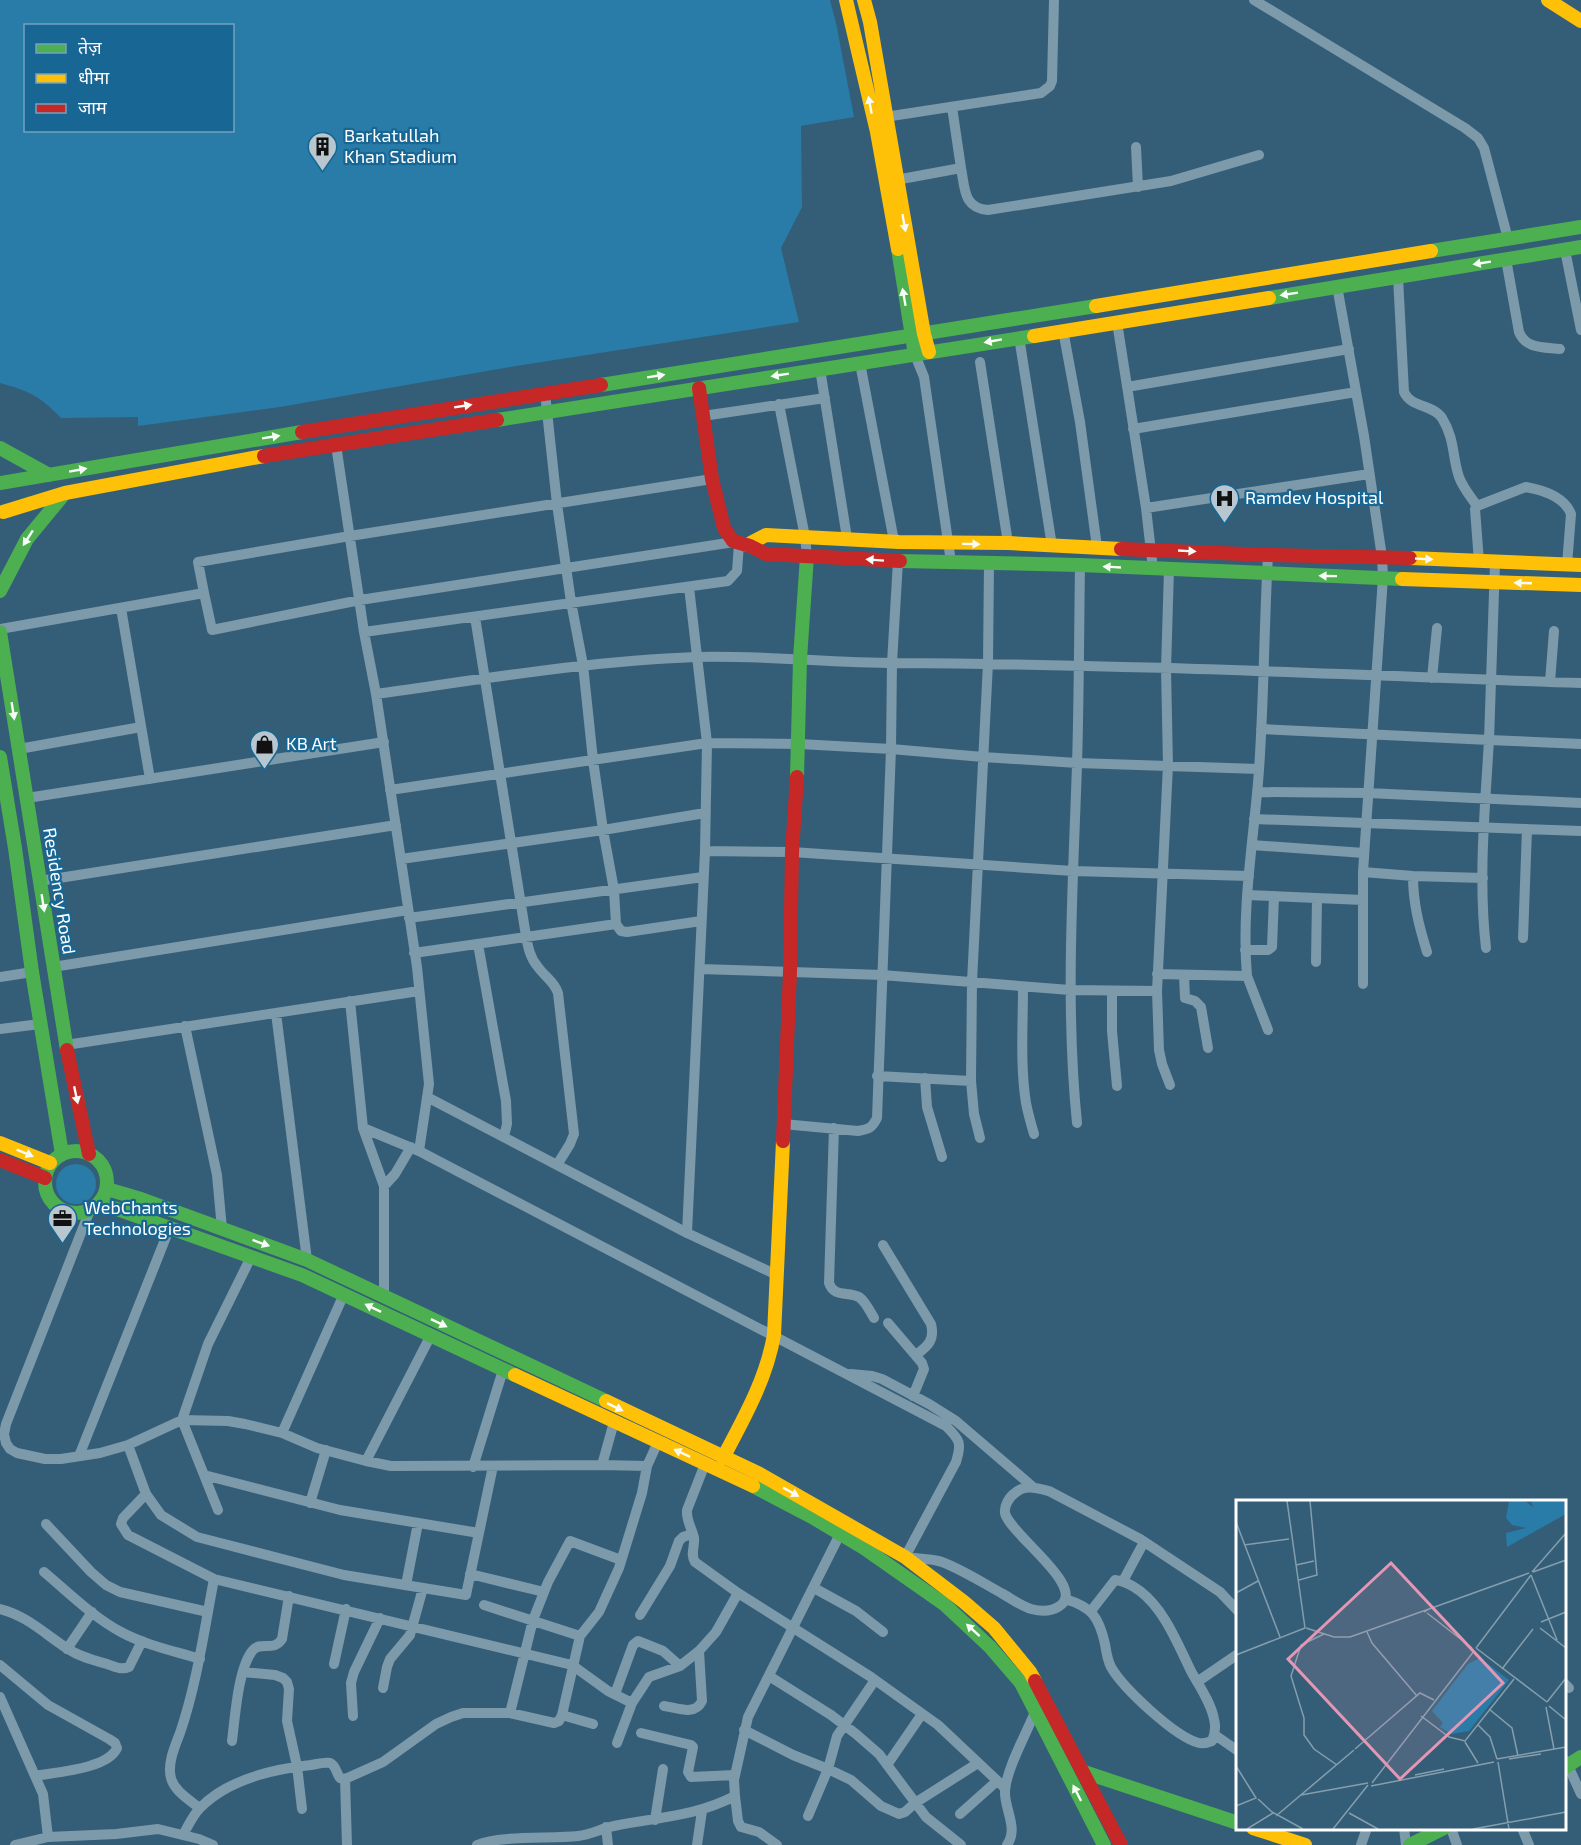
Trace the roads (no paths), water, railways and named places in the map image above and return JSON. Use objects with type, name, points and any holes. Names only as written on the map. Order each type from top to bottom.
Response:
[{"type":"main road","points":[[846,0],[859,45],[888,198],[918,335],[929,352]]},
{"type":"main road","points":[[864,0],[870,22],[896,180],[918,335],[915,354]]},
{"type":"main road","points":[[1548,0],[1581,21]]},
{"type":"main road","points":[[0,483],[244,441],[918,335],[1581,227]]},
{"type":"main road","points":[[1,516],[65,493],[246,459],[1581,247]]},
{"type":"main road","points":[[699,388],[712,479],[724,528],[728,536],[740,544],[766,554],[898,561],[1080,565],[1581,585]]},
{"type":"main road","points":[[0,448],[49,476]]},
{"type":"main road","points":[[0,492],[4,504],[1,516]]},
{"type":"main road","points":[[0,591],[27,539],[65,493]]},
{"type":"main road","points":[[740,544],[766,535],[1574,565]]},
{"type":"main road","points":[[723,1458],[758,1393],[772,1355],[774,1335],[790,972],[792,852],[800,744],[800,659],[807,556]]},
{"type":"main road","name":"Residency Road","points":[[0,631],[66,1045],[89,1154]]},
{"type":"main road","name":"Residency Road","points":[[0,757],[62,1154]]},
{"type":"main road","points":[[0,1143],[50,1163]]},
{"type":"main road","points":[[95,1207],[107,1189],[108,1178],[98,1160],[80,1151],[62,1154],[50,1163],[45,1178],[45,1189],[57,1207],[66,1212],[76,1214],[95,1207],[170,1227],[302,1275],[754,1487],[864,1548],[944,1604],[990,1647],[1020,1683],[1104,1845]]},
{"type":"main road","points":[[1,1164],[45,1178]]},
{"type":"main road","points":[[107,1189],[307,1260],[758,1473],[905,1557],[964,1602],[994,1628],[1013,1649],[1030,1672],[1121,1845]]},
{"type":"main road","points":[[1566,1764],[1581,1757]]},
{"type":"main road","points":[[1084,1772],[1236,1822]]},
{"type":"main road","points":[[1259,1830],[1291,1840]]},
{"type":"main road","points":[[1408,1845],[1440,1830]]},
{"type":"street","points":[[885,117],[1041,93],[1046,90],[1052,81],[1054,0]]},
{"type":"street","points":[[1262,2],[1466,128],[1478,138],[1484,148],[1508,239]]},
{"type":"street","points":[[952,107],[967,198],[971,204],[980,209],[988,210],[1171,181],[1259,155]]},
{"type":"street","points":[[1136,147],[1138,187]]},
{"type":"street","points":[[896,180],[961,168]]},
{"type":"street","points":[[1565,250],[1581,330]]},
{"type":"street","points":[[1506,259],[1522,338],[1535,347],[1560,349]]},
{"type":"street","points":[[1398,276],[1404,392],[1410,401],[1434,411],[1442,418],[1453,442],[1460,479],[1477,506]]},
{"type":"street","points":[[1337,286],[1369,474],[1383,577],[1363,872],[1363,984]]},
{"type":"street","points":[[1117,322],[1146,508],[1153,569]]},
{"type":"street","points":[[1064,330],[1080,423],[1097,547]]},
{"type":"street","points":[[1019,337],[1052,546]]},
{"type":"street","points":[[1127,387],[1348,349]]},
{"type":"street","points":[[924,377],[929,352]]},
{"type":"street","points":[[915,354],[924,377],[951,562]]},
{"type":"street","points":[[980,362],[1008,543]]},
{"type":"street","points":[[860,363],[894,541]]},
{"type":"street","points":[[820,369],[847,538]]},
{"type":"street","points":[[1133,429],[1356,392]]},
{"type":"street","points":[[545,393],[557,504],[571,602],[583,665],[593,760],[614,890],[616,924],[621,931],[627,932],[701,921]]},
{"type":"street","points":[[703,416],[825,398]]},
{"type":"street","points":[[779,404],[807,556]]},
{"type":"street","points":[[336,445],[364,632],[384,742],[409,914],[429,1084],[415,1149],[384,1186]]},
{"type":"street","points":[[1146,508],[1369,474]]},
{"type":"street","points":[[364,632],[728,581],[737,571],[740,544],[360,600],[212,630],[198,562],[712,479]]},
{"type":"street","points":[[1477,506],[1526,487],[1557,497],[1564,502],[1571,513],[1574,565]]},
{"type":"street","points":[[1477,506],[1475,509],[1479,562]]},
{"type":"street","points":[[1268,555],[1259,769],[1245,950],[1246,976],[1268,1030]]},
{"type":"street","points":[[783,1124],[858,1131],[867,1130],[873,1126],[877,1118],[891,749],[892,663],[898,561]]},
{"type":"street","points":[[1486,948],[1482,900],[1483,828],[1492,679],[1495,563]]},
{"type":"street","points":[[980,1138],[974,1114],[971,1081],[972,982],[988,663],[989,564]]},
{"type":"street","points":[[1077,1123],[1070,990],[1080,565]]},
{"type":"street","points":[[1169,569],[1166,669],[1168,765],[1156,991],[1159,1050],[1170,1085]]},
{"type":"street","points":[[687,1233],[705,851],[707,743],[689,587]]},
{"type":"street","points":[[0,631],[204,593]]},
{"type":"street","points":[[121,608],[150,779]]},
{"type":"street","points":[[475,617],[526,936],[531,958],[538,969],[555,985],[558,993],[574,1134],[557,1165]]},
{"type":"street","points":[[1432,678],[1437,628]]},
{"type":"street","points":[[1550,682],[1554,631]]},
{"type":"street","points":[[376,694],[583,665],[698,657],[1264,671],[1581,683]]},
{"type":"street","points":[[19,749],[141,727]]},
{"type":"street","points":[[1261,729],[1581,744]]},
{"type":"street","points":[[27,798],[384,742]]},
{"type":"street","points":[[390,790],[707,743],[800,744],[1077,763],[1259,769]]},
{"type":"street","points":[[1257,792],[1581,803]]},
{"type":"street","points":[[401,859],[705,813]]},
{"type":"street","points":[[1254,819],[1581,831]]},
{"type":"street","points":[[40,881],[396,825]]},
{"type":"street","points":[[1523,938],[1527,829]]},
{"type":"street","points":[[1252,845],[1364,853]]},
{"type":"street","points":[[705,851],[792,852],[1073,871],[1249,876]]},
{"type":"street","points":[[1363,872],[1483,878]]},
{"type":"street","points":[[1413,876],[1417,921],[1427,952]]},
{"type":"street","points":[[53,967],[409,914],[703,877]]},
{"type":"street","points":[[1248,895],[1363,900]]},
{"type":"street","points":[[1245,950],[1268,950],[1272,947],[1274,897]]},
{"type":"street","points":[[1316,962],[1317,898]]},
{"type":"street","points":[[414,953],[616,924]]},
{"type":"street","points":[[478,944],[506,1101],[507,1124],[504,1137]]},
{"type":"street","points":[[700,969],[882,975],[1070,990],[1156,991]]},
{"type":"street","points":[[0,977],[32,972]]},
{"type":"street","points":[[1157,975],[1246,976]]},
{"type":"street","points":[[1184,975],[1184,995],[1189,1001],[1201,1007],[1208,1048]]},
{"type":"street","points":[[1023,987],[1024,1078],[1026,1102],[1034,1134]]},
{"type":"street","points":[[66,1045],[419,991]]},
{"type":"street","points":[[1112,991],[1112,1031],[1118,1086]]},
{"type":"street","points":[[350,1001],[363,1128],[384,1186],[384,1296]]},
{"type":"street","points":[[276,1013],[307,1260]]},
{"type":"street","points":[[0,1029],[40,1024]]},
{"type":"street","points":[[185,1026],[217,1175],[222,1229]]},
{"type":"street","points":[[878,1076],[971,1081]]},
{"type":"street","points":[[925,1078],[927,1107],[942,1157]]},
{"type":"street","points":[[427,1097],[687,1233],[777,1275]]},
{"type":"street","points":[[363,1128],[415,1149],[946,1426],[958,1438],[960,1445],[956,1462],[905,1557],[939,1561],[1034,1610],[1045,1611],[1057,1608],[1064,1602],[1067,1594],[1065,1586],[1040,1554],[1015,1530],[1005,1513],[1012,1495],[1021,1489],[1033,1487],[1049,1491],[1144,1542],[1220,1592],[1236,1609]]},
{"type":"street","points":[[834,1128],[830,1288],[836,1293],[859,1297],[874,1318]]},
{"type":"street","points":[[95,1207],[6,1424],[4,1434],[6,1443],[17,1453],[45,1459],[100,1454],[129,1445],[182,1420],[228,1421],[282,1433],[326,1450],[391,1466],[647,1466]]},
{"type":"street","points":[[79,1456],[170,1227]]},
{"type":"street","points":[[883,1245],[931,1324],[932,1339],[928,1346],[916,1355]]},
{"type":"street","points":[[218,1510],[182,1420],[208,1344],[251,1257]]},
{"type":"street","points":[[282,1433],[344,1294]]},
{"type":"street","points":[[888,1323],[922,1363],[924,1369],[914,1396]]},
{"type":"street","points":[[366,1461],[431,1335]]},
{"type":"street","points":[[473,1467],[503,1370]]},
{"type":"street","points":[[847,1374],[872,1376],[914,1396],[956,1421],[1033,1487]]},
{"type":"street","points":[[603,1465],[614,1422]]},
{"type":"street","points":[[178,1838],[200,1808],[215,1796],[249,1778],[297,1766],[332,1764],[340,1778],[345,1779],[383,1762],[436,1724],[463,1713],[510,1713],[554,1723],[559,1721],[580,1636],[599,1612],[621,1560],[642,1493],[647,1466],[658,1442]]},
{"type":"street","points":[[129,1445],[146,1494],[161,1515],[197,1537],[344,1575],[466,1595],[493,1466]]},
{"type":"street","points":[[0,1455],[10,1449]]},
{"type":"street","points":[[310,1503],[326,1450]]},
{"type":"street","points":[[705,1464],[686,1517],[694,1539],[692,1557],[695,1562],[738,1593],[875,1680],[938,1725],[1001,1784],[1012,1827],[1012,1835],[1007,1845]]},
{"type":"street","points":[[204,1475],[340,1510],[479,1533]]},
{"type":"street","points":[[146,1494],[123,1518],[121,1524],[128,1535],[214,1579],[380,1617],[572,1665],[632,1703]]},
{"type":"street","points":[[406,1586],[418,1523]]},
{"type":"street","points":[[46,1524],[106,1585],[120,1592],[208,1612]]},
{"type":"street","points":[[640,1615],[670,1566],[679,1541],[692,1534]]},
{"type":"street","points":[[777,1845],[759,1832],[741,1827],[738,1821],[735,1796],[735,1774],[748,1717],[840,1534]]},
{"type":"street","points":[[510,1713],[533,1620],[544,1592],[570,1541],[621,1560]]},
{"type":"street","points":[[1123,1581],[1144,1542]]},
{"type":"street","points":[[44,1572],[92,1612],[120,1631],[142,1641],[200,1659]]},
{"type":"street","points":[[471,1574],[544,1592]]},
{"type":"street","points":[[200,1808],[177,1790],[171,1781],[170,1771],[174,1749],[190,1703],[214,1579]]},
{"type":"street","points":[[1065,1599],[1080,1603],[1091,1611],[1102,1631],[1111,1667],[1135,1695],[1160,1719],[1188,1738],[1198,1743],[1206,1744],[1212,1741],[1215,1735],[1212,1711],[1170,1629],[1159,1612],[1141,1592],[1123,1581],[1115,1580],[1091,1611]]},
{"type":"street","points":[[383,1688],[390,1659],[407,1640],[413,1625],[423,1588]]},
{"type":"street","points":[[814,1588],[856,1611],[883,1632]]},
{"type":"street","points":[[617,1743],[632,1703],[649,1677],[680,1666],[699,1651],[716,1632],[738,1593]]},
{"type":"street","points":[[232,1742],[243,1672],[255,1648],[275,1646],[282,1639],[289,1596]]},
{"type":"street","points":[[484,1605],[580,1636]]},
{"type":"street","points":[[0,1609],[26,1619],[85,1658],[125,1668],[132,1663],[142,1641]]},
{"type":"street","points":[[334,1664],[346,1609]]},
{"type":"street","points":[[67,1648],[92,1612]]},
{"type":"street","points":[[353,1716],[351,1683],[354,1672],[380,1617]]},
{"type":"street","points":[[615,1694],[633,1645],[638,1641],[663,1651],[680,1666]]},
{"type":"street","points":[[664,1706],[691,1710],[697,1709],[700,1705],[702,1701],[699,1651]]},
{"type":"street","points":[[1197,1682],[1236,1655]]},
{"type":"street","points":[[0,1665],[48,1705],[109,1739],[115,1743],[117,1748],[115,1753],[108,1758],[94,1764],[35,1776]]},
{"type":"street","points":[[243,1672],[275,1676],[287,1682],[289,1689],[287,1721],[297,1766],[302,1809]]},
{"type":"street","points":[[769,1676],[844,1725],[879,1754],[926,1817],[961,1845]]},
{"type":"street","points":[[808,1816],[828,1768],[833,1747],[844,1725],[875,1680]]},
{"type":"street","points":[[0,1697],[44,1794],[48,1837]]},
{"type":"street","points":[[960,1814],[1001,1784],[1009,1773],[1035,1712]]},
{"type":"street","points":[[887,1765],[922,1714]]},
{"type":"street","points":[[562,1715],[593,1724]]},
{"type":"street","points":[[744,1730],[793,1755],[828,1768],[851,1780],[881,1806],[899,1814],[978,1763]]},
{"type":"street","points":[[641,1733],[691,1745],[693,1747],[688,1772],[691,1777],[735,1774]]},
{"type":"street","points":[[1215,1735],[1236,1750]]},
{"type":"street","points":[[1566,1764],[1581,1794]]},
{"type":"street","points":[[655,1820],[663,1769]]},
{"type":"street","points":[[345,1779],[346,1845]]},
{"type":"street","points":[[477,1845],[492,1841],[580,1836],[606,1827],[702,1810],[735,1796]]},
{"type":"street","points":[[697,1845],[702,1810]]},
{"type":"street","points":[[606,1827],[608,1845]]},
{"type":"street","points":[[15,1845],[48,1837],[116,1834],[158,1829],[178,1838],[213,1845]]},
{"type":"street","points":[[1361,1845],[1366,1830]]},
{"type":"street","points":[[1404,1830],[1408,1845]]},
{"type":"street","points":[[1452,1830],[1457,1845]]},
{"type":"street","points":[[1523,1830],[1529,1845]]},
{"type":"place","name":"Barkatullah Khan Stadium","points":[[323,172]]},
{"type":"place","name":"Ramdev Hospital","points":[[1224,524]]},
{"type":"place","name":"KB Art","points":[[265,770]]},
{"type":"place","name":"WebChants Technologies","points":[[63,1244]]}]
